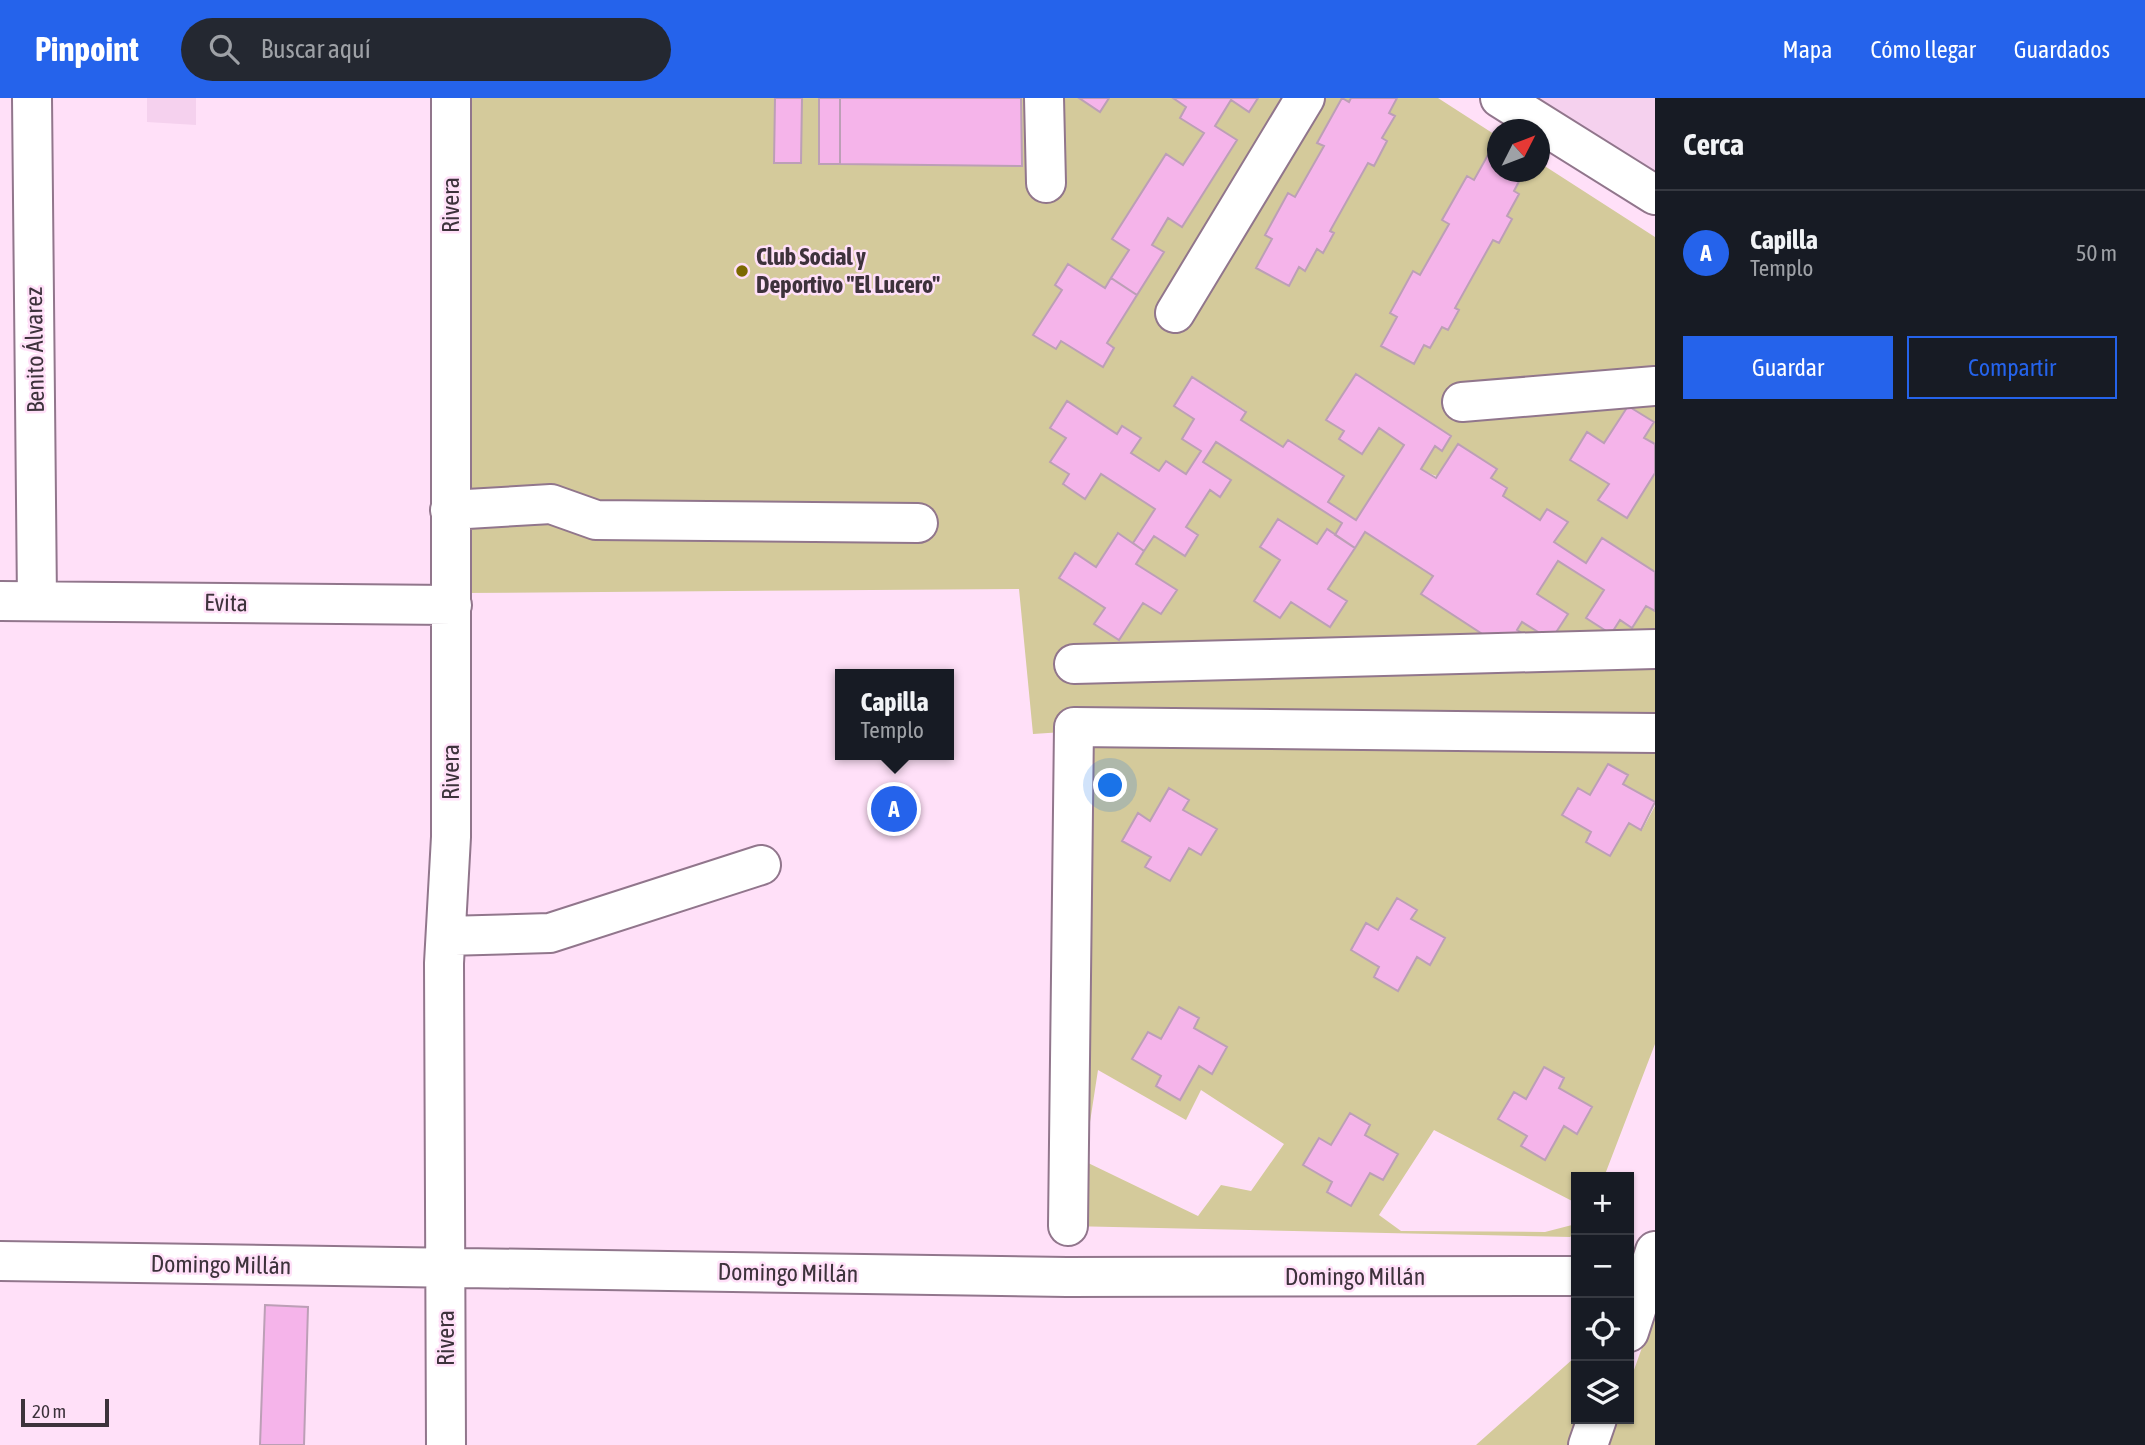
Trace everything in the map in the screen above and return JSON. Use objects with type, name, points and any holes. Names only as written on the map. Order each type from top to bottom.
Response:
[{"type":"street","name":"Benito Álvarez","points":[[19,601],[32,98]]},
{"type":"street","name":"Rivera","points":[[446,1445],[446,936],[451,837],[452,605],[451,98]]},
{"type":"street","points":[[1044,98],[1046,183]]},
{"type":"street","points":[[1175,313],[1305,98]]},
{"type":"street","points":[[1500,98],[1655,195]]},
{"type":"street","points":[[1462,402],[1655,386]]},
{"type":"street","points":[[450,510],[551,504],[596,520],[918,523]]},
{"type":"street","name":"Evita","points":[[19,601],[452,605]]},
{"type":"street","points":[[1074,664],[1655,649]]},
{"type":"street","points":[[1068,1226],[1074,727],[1655,733]]},
{"type":"street","points":[[446,936],[550,933],[761,865]]},
{"type":"street","name":"Domingo Millán","points":[[0,1261],[1068,1278],[1571,1276]]},
{"type":"street","points":[[1634,1311],[1644,1268]]},
{"type":"street","points":[[1588,1445],[1595,1424]]},
{"type":"shaded area","points":[[147,98],[196,98],[196,125],[147,122]]},
{"type":"shaded area","points":[[462,98],[1079,98],[1100,112],[1109,98],[1173,98],[1186,107],[1180,118],[1204,133],[1183,165],[1166,154],[1112,239],[1129,250],[1105,288],[1068,265],[1055,285],[1062,290],[1034,335],[1056,349],[1061,341],[1103,366],[1114,348],[1107,343],[1163,252],[1152,245],[1168,218],[1183,226],[1237,141],[1215,126],[1231,100],[1249,112],[1258,98],[1342,98],[1317,142],[1324,146],[1295,197],[1288,194],[1265,235],[1272,239],[1256,268],[1288,286],[1299,267],[1305,270],[1317,249],[1323,252],[1334,233],[1330,231],[1368,163],[1374,165],[1387,141],[1382,138],[1394,116],[1389,113],[1397,98],[1438,98],[1487,130],[1487,157],[1474,180],[1467,176],[1443,220],[1449,224],[1420,275],[1413,271],[1390,312],[1397,317],[1381,346],[1414,364],[1424,345],[1430,348],[1442,327],[1448,330],[1459,311],[1455,308],[1493,240],[1499,243],[1512,219],[1507,216],[1519,194],[1514,191],[1518,182],[1550,182],[1550,169],[1655,237],[1655,444],[1644,438],[1628,406],[1604,443],[1587,432],[1570,460],[1609,484],[1599,500],[1627,518],[1655,473],[1655,572],[1603,538],[1586,563],[1554,542],[1567,522],[1540,520],[1503,496],[1507,488],[1495,482],[1443,477],[1421,469],[1435,446],[1442,450],[1451,436],[1356,374],[1327,420],[1344,431],[1339,439],[1362,454],[1379,428],[1404,445],[1356,520],[1328,502],[1344,476],[1289,440],[1283,447],[1241,420],[1246,411],[1193,377],[1174,406],[1194,419],[1182,439],[1201,451],[1186,474],[1166,461],[1159,471],[1131,453],[1140,437],[1123,426],[1117,434],[1067,401],[1050,427],[1066,438],[1051,462],[1069,474],[1063,485],[1085,499],[1101,474],[1155,509],[1133,543],[1117,533],[1096,567],[1075,553],[1105,608],[1094,624],[1119,640],[1143,603],[1161,614],[1176,590],[1136,564],[1154,536],[1185,555],[1198,535],[1186,527],[1203,462],[1216,442],[1342,523],[1335,535],[1317,544],[1278,519],[1260,547],[1280,560],[1254,601],[1279,618],[1291,602],[1330,627],[1347,601],[1328,589],[1365,532],[1522,634],[1517,630],[1522,622],[1551,640],[1537,594],[1558,561],[1604,590],[1620,620],[1631,628],[1646,606],[1655,611],[1655,802],[1623,784],[1628,775],[1608,764],[1590,795],[1578,788],[1562,815],[1591,832],[1586,842],[1610,856],[1629,823],[1642,830],[1655,806],[1655,1044],[1606,1172],[1571,1172],[1571,1200],[1434,1130],[1379,1215],[1401,1231],[1545,1232],[1571,1225],[1571,1236],[1068,1226],[1063,732],[1033,734],[1019,589],[460,593]],"holes":[[[1169,789],[1188,800],[1183,810],[1217,829],[1201,855],[1189,848],[1169,881],[1146,867],[1151,857],[1122,841],[1138,814],[1150,821]],[[1179,1007],[1194,1028],[1227,1048],[1212,1074],[1199,1066],[1180,1100],[1156,1086],[1161,1076],[1148,1032],[1161,1039]],[[1544,1067],[1564,1078],[1559,1088],[1592,1108],[1577,1134],[1564,1126],[1545,1160],[1521,1146],[1527,1136],[1498,1119],[1514,1092],[1526,1099]],[[1098,1070],[1186,1120],[1201,1090],[1284,1144],[1251,1191],[1221,1185],[1198,1216],[1084,1161]],[[1365,1135],[1398,1154],[1383,1180],[1370,1173],[1351,1206],[1327,1192],[1332,1182],[1304,1165],[1319,1138],[1331,1145]]]},
{"type":"shaded area","points":[[1520,98],[1655,98],[1655,172]]},
{"type":"shaded area","points":[[1655,1311],[1655,1445],[1606,1445],[1614,1424],[1634,1424],[1634,1370]]},
{"type":"shaded area","points":[[1571,1361],[1571,1424],[1577,1424],[1568,1445],[1476,1445]]},
{"type":"building","points":[[775,98],[802,98],[801,163],[774,163]]},
{"type":"building","points":[[819,98],[840,98],[840,164],[819,164]]},
{"type":"building","points":[[840,98],[1021,98],[1022,166],[840,164]]},
{"type":"building","points":[[1079,98],[1109,98],[1100,112]]},
{"type":"building","points":[[1173,98],[1258,98],[1249,112],[1231,100],[1215,126],[1237,140],[1182,227],[1168,218],[1152,245],[1164,252],[1137,295],[1111,278],[1129,250],[1112,239],[1166,154],[1183,165],[1204,133],[1180,118],[1186,107]]},
{"type":"building","points":[[1342,98],[1349,102],[1351,98],[1397,98],[1389,113],[1395,116],[1382,138],[1387,141],[1374,166],[1368,163],[1330,231],[1334,233],[1323,253],[1317,249],[1305,271],[1299,267],[1289,286],[1256,268],[1272,239],[1265,235],[1288,193],[1295,197],[1324,146],[1317,143]]},
{"type":"building","points":[[1487,157],[1487,182],[1519,182],[1514,191],[1519,194],[1507,216],[1512,219],[1499,243],[1493,240],[1455,308],[1459,310],[1448,330],[1442,327],[1430,348],[1424,345],[1414,364],[1381,346],[1397,317],[1390,313],[1413,271],[1420,275],[1449,224],[1442,220],[1467,176],[1474,180]]},
{"type":"building","points":[[1068,264],[1105,288],[1111,278],[1137,295],[1107,343],[1114,348],[1103,367],[1061,341],[1056,349],[1033,335],[1062,290],[1055,285]]},
{"type":"building","points":[[1356,374],[1451,436],[1442,451],[1435,446],[1421,469],[1436,478],[1458,444],[1497,469],[1491,478],[1507,488],[1503,496],[1540,520],[1547,509],[1568,522],[1554,542],[1586,563],[1602,538],[1655,572],[1655,611],[1646,606],[1632,628],[1620,620],[1611,634],[1586,618],[1604,590],[1558,561],[1537,594],[1568,614],[1551,640],[1522,622],[1517,630],[1522,633],[1510,652],[1421,594],[1433,576],[1365,532],[1355,548],[1335,535],[1342,523],[1216,442],[1203,462],[1231,480],[1220,497],[1210,490],[1186,527],[1198,535],[1185,556],[1154,536],[1144,551],[1133,543],[1155,509],[1101,474],[1085,499],[1063,484],[1069,474],[1050,462],[1066,438],[1050,428],[1067,401],[1117,434],[1122,426],[1141,438],[1131,453],[1159,471],[1166,461],[1186,474],[1201,451],[1182,439],[1194,419],[1174,406],[1192,377],[1246,412],[1241,420],[1283,447],[1288,440],[1344,476],[1328,502],[1356,520],[1404,445],[1379,428],[1362,454],[1339,439],[1344,431],[1326,420]]},
{"type":"building","points":[[1628,406],[1654,422],[1644,438],[1655,444],[1655,473],[1627,518],[1598,500],[1609,484],[1570,460],[1587,432],[1604,443]]},
{"type":"building","points":[[1278,519],[1317,544],[1327,529],[1355,548],[1328,589],[1347,601],[1330,627],[1291,602],[1280,618],[1254,601],[1280,560],[1260,547]]},
{"type":"building","points":[[1118,533],[1144,551],[1136,564],[1177,590],[1161,614],[1143,603],[1119,640],[1094,624],[1105,608],[1059,578],[1075,553],[1096,567]]},
{"type":"building","points":[[1608,764],[1628,775],[1623,784],[1655,802],[1641,830],[1629,823],[1610,856],[1586,842],[1591,832],[1562,815],[1578,788],[1590,795]]},
{"type":"building","points":[[1169,788],[1189,800],[1183,810],[1217,829],[1201,855],[1189,848],[1170,881],[1145,867],[1151,857],[1122,841],[1138,813],[1150,821]]},
{"type":"building","points":[[1397,898],[1417,910],[1411,919],[1445,938],[1430,965],[1417,957],[1398,991],[1374,977],[1379,967],[1351,950],[1366,923],[1378,930]]},
{"type":"building","points":[[1179,1007],[1199,1018],[1194,1028],[1227,1047],[1212,1074],[1199,1066],[1180,1100],[1156,1086],[1161,1076],[1132,1059],[1148,1032],[1161,1039]]},
{"type":"building","points":[[1544,1067],[1564,1078],[1559,1088],[1592,1107],[1577,1134],[1564,1126],[1545,1160],[1521,1146],[1527,1136],[1498,1119],[1514,1092],[1526,1099]]},
{"type":"building","points":[[1350,1113],[1370,1125],[1365,1135],[1398,1154],[1383,1180],[1370,1173],[1351,1206],[1327,1192],[1332,1182],[1303,1165],[1319,1138],[1331,1145]]},
{"type":"building","points":[[265,1305],[308,1307],[304,1445],[260,1445]]},
{"type":"place","name":"Club Social y Deportivo \"El Lucero\"","points":[[742,271]]},
{"type":"place","name":"Capilla","points":[[894,809]]}]
